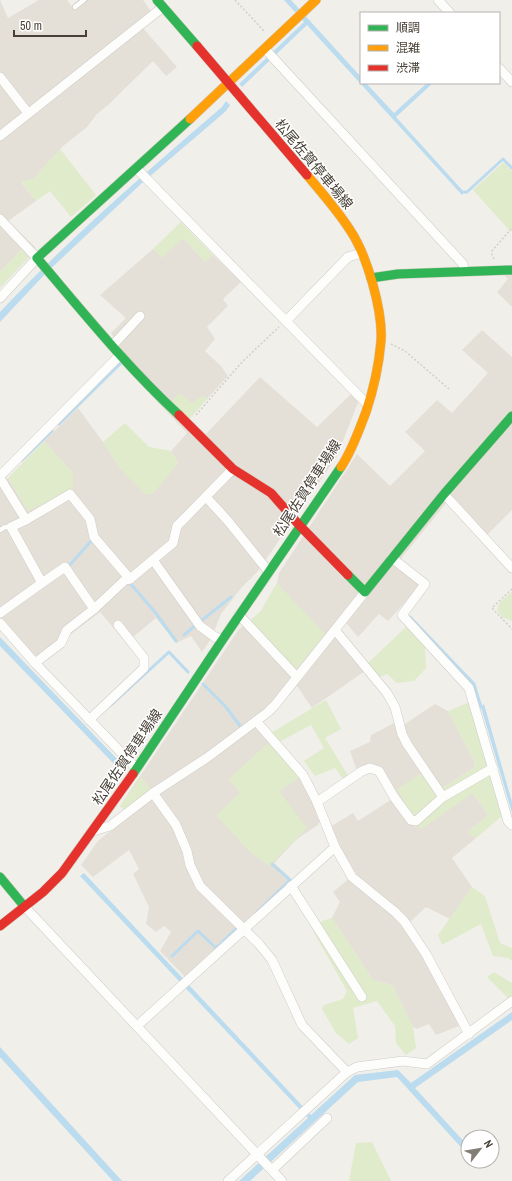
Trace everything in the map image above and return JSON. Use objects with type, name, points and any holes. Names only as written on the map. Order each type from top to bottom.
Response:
[{"type":"street","points":[[0,298],[228,84],[269,53],[273,41],[316,0]]},
{"type":"street","points":[[438,0],[449,12]]},
{"type":"street","points":[[0,136],[160,3]]},
{"type":"street","name":"松尾佐賀停車場線","points":[[0,926],[43,892],[62,873],[137,769],[223,639],[343,464],[359,430],[374,388],[381,339],[378,310],[371,278],[362,253],[351,231],[330,202],[160,3]]},
{"type":"street","points":[[269,53],[463,264],[464,271]]},
{"type":"street","points":[[500,69],[512,82]]},
{"type":"street","points":[[0,77],[28,113]]},
{"type":"street","points":[[138,170],[368,405]]},
{"type":"street","points":[[0,219],[50,273],[112,346],[153,391],[233,469],[271,493],[300,526],[365,592]]},
{"type":"street","points":[[286,320],[348,257],[362,253]]},
{"type":"street","points":[[371,278],[398,274],[464,271],[510,272]]},
{"type":"street","points":[[112,346],[140,316]]},
{"type":"street","points":[[26,520],[0,477],[120,355]]},
{"type":"street","points":[[93,831],[110,826],[153,793],[208,757],[275,705],[444,494],[512,416]]},
{"type":"street","points":[[35,663],[61,643],[67,630],[173,543],[177,526],[233,469]]},
{"type":"street","points":[[42,583],[11,527],[26,520],[70,494],[90,519],[94,537],[128,580]]},
{"type":"street","points":[[444,494],[512,568]]},
{"type":"street","points":[[206,497],[228,521],[269,572]]},
{"type":"street","points":[[392,558],[424,584],[402,615],[470,688],[508,821],[512,825]]},
{"type":"street","points":[[153,560],[200,626],[215,637],[223,639]]},
{"type":"street","points":[[0,613],[42,583],[67,570],[94,609]]},
{"type":"street","points":[[240,615],[297,677]]},
{"type":"street","points":[[0,624],[35,663],[137,769]]},
{"type":"street","points":[[89,720],[144,668],[144,658],[118,625]]},
{"type":"street","points":[[334,630],[387,693],[395,707],[402,734],[407,744],[443,798]]},
{"type":"street","points":[[256,721],[303,775],[317,802],[334,847],[352,877],[404,921],[426,954],[469,1034]]},
{"type":"street","points":[[317,802],[362,771],[370,768],[379,771],[394,797],[411,820],[416,821],[443,798],[493,768]]},
{"type":"street","points":[[153,793],[176,825],[187,851],[190,865],[200,886],[259,944],[272,960],[302,1025],[347,1072]]},
{"type":"street","points":[[137,1026],[334,847]]},
{"type":"street","points":[[0,877],[24,906],[282,1181]]},
{"type":"street","points":[[291,886],[362,997]]},
{"type":"street","points":[[228,1181],[259,1156],[304,1111],[347,1072],[357,1066],[403,1061],[427,1064],[511,1005]]},
{"type":"street","points":[[270,1168],[327,1118]]},
{"type":"lane","points":[[75,7],[84,0]]},
{"type":"lane","points":[[0,530],[5,527],[11,527]]},
{"type":"path","points":[[236,0],[273,41]]},
{"type":"path","points":[[494,260],[492,251],[511,229]]},
{"type":"path","points":[[188,424],[242,362],[286,320]]},
{"type":"path","points":[[381,339],[405,351],[449,389]]},
{"type":"path","points":[[512,589],[492,608],[512,629]]},
{"type":"shaded area","points":[[0,0],[8,18],[39,0],[67,0],[71,6],[79,0],[143,0],[155,17],[142,27],[177,67],[166,76],[153,61],[97,114],[87,127],[63,146],[33,179],[21,182],[36,201],[8,221],[36,248],[28,258],[23,248],[0,272]]},
{"type":"shaded area","points":[[183,238],[205,262],[213,255],[241,282],[223,299],[228,306],[207,327],[215,339],[205,351],[221,366],[228,376],[189,419],[206,434],[260,377],[317,427],[351,394],[359,400],[337,456],[258,571],[242,587],[221,614],[211,639],[202,652],[191,636],[176,643],[156,618],[126,643],[100,612],[71,634],[64,645],[42,663],[0,618],[0,485],[8,478],[28,511],[73,473],[44,441],[78,408],[121,470],[178,463],[171,451],[187,433],[151,395],[111,333],[126,318],[100,295],[153,249],[162,257]]},
{"type":"shaded area","points":[[504,275],[512,275],[512,307],[497,292],[508,279]]},
{"type":"shaded area","points":[[482,330],[512,357],[512,510],[486,536],[447,502],[395,566],[421,585],[388,621],[379,614],[358,637],[346,623],[339,632],[365,671],[312,708],[297,686],[274,713],[261,720],[307,772],[324,811],[318,825],[297,839],[274,863],[294,881],[187,979],[160,951],[171,932],[164,926],[156,932],[146,924],[149,907],[133,874],[139,869],[129,850],[93,877],[81,865],[98,841],[129,816],[120,806],[239,629],[261,611],[277,583],[279,573],[357,454],[390,486],[425,451],[405,432],[437,400],[452,413],[488,373],[462,350]]},
{"type":"shaded area","points":[[435,704],[448,711],[474,761],[475,767],[439,790],[397,789],[473,793],[488,815],[468,832],[476,838],[452,858],[472,887],[450,919],[426,907],[410,922],[430,951],[465,1020],[459,1026],[436,1035],[429,1024],[417,1029],[413,1027],[392,985],[373,980],[332,918],[340,902],[333,892],[356,873],[337,842],[330,827],[353,813],[358,821],[392,799],[376,774],[357,771],[350,751],[370,742],[371,735],[396,722],[405,724]]},
{"type":"green space","points":[[60,149],[96,195],[71,217],[50,191],[36,201],[21,181],[33,179]]},
{"type":"green space","points":[[504,162],[512,171],[511,232],[473,190]]},
{"type":"green space","points":[[181,222],[213,255],[205,262],[183,238],[162,258],[153,249]]},
{"type":"green space","points":[[23,248],[28,258],[0,288],[0,272]]},
{"type":"green space","points":[[179,393],[192,403],[202,396],[208,398],[189,419],[171,402]]},
{"type":"green space","points":[[125,423],[149,447],[171,451],[178,463],[154,493],[146,495],[121,470],[103,442]]},
{"type":"green space","points":[[44,441],[73,473],[73,490],[28,511],[8,478]]},
{"type":"green space","points":[[277,583],[325,634],[295,671],[249,622],[261,611]]},
{"type":"green space","points":[[512,592],[512,621],[502,617],[497,610],[500,602]]},
{"type":"green space","points":[[406,627],[425,646],[426,668],[414,681],[397,683],[387,674],[377,678],[367,664]]},
{"type":"green space","points":[[326,700],[341,729],[325,738],[349,777],[344,780],[335,768],[315,776],[304,761],[324,748],[311,725],[279,742],[271,733]]},
{"type":"green space","points":[[470,702],[502,816],[476,838],[467,833],[488,815],[473,793],[420,830],[397,789],[420,774],[439,790],[475,767],[474,761],[448,711]]},
{"type":"green space","points":[[269,742],[299,778],[279,791],[307,828],[269,866],[249,851],[216,815],[240,793],[229,779]]},
{"type":"green space","points":[[141,777],[151,789],[125,810],[120,806]]},
{"type":"green space","points":[[472,887],[485,896],[500,943],[512,948],[512,961],[508,958],[493,956],[481,924],[442,945],[438,935]]},
{"type":"green space","points":[[332,918],[373,980],[392,985],[413,1027],[416,1048],[406,1055],[396,1043],[395,1026],[377,1001],[353,1008],[358,1038],[349,1044],[336,1033],[322,1009],[324,1005],[343,999],[347,991],[313,931],[322,921]]},
{"type":"green space","points":[[494,972],[512,983],[512,996],[509,999],[487,977]]},
{"type":"green space","points":[[372,1142],[391,1181],[349,1181],[356,1143]]},
{"type":"water","points":[[284,0],[291,0],[360,76],[360,83],[307,25],[242,87],[239,84],[304,22]]},
{"type":"water","points":[[361,84],[367,84],[394,113],[426,84],[432,84],[396,117],[464,192],[462,195]]},
{"type":"water","points":[[226,101],[230,105],[226,111],[142,183],[45,274],[0,322],[0,312],[53,258],[80,232],[222,107]]},
{"type":"water","points":[[0,637],[119,761],[115,765],[0,646]]},
{"type":"water","points":[[484,704],[512,802],[512,813],[481,707]]},
{"type":"water","points":[[84,873],[311,1115],[355,1075],[398,1070],[411,1083],[512,1012],[512,1020],[415,1088],[460,1137],[460,1146],[397,1077],[358,1082],[250,1181],[239,1181],[308,1118],[80,876]]},
{"type":"water","points":[[0,1047],[122,1181],[113,1181],[0,1057]]},
{"type":"waterway","points":[[464,192],[467,192],[503,159],[512,168]]},
{"type":"waterway","points":[[59,424],[120,364]]},
{"type":"waterway","points":[[22,460],[52,431]]},
{"type":"waterway","points":[[68,567],[92,540],[93,541]]},
{"type":"waterway","points":[[128,581],[155,612],[176,641]]},
{"type":"waterway","points":[[201,621],[231,597]]},
{"type":"waterway","points":[[410,617],[474,684],[481,707]]},
{"type":"waterway","points":[[184,635],[196,625]]},
{"type":"waterway","points":[[111,705],[169,652],[188,672]]},
{"type":"waterway","points":[[203,684],[225,706],[241,727]]},
{"type":"waterway","points":[[258,911],[290,880],[272,864]]},
{"type":"waterway","points":[[172,956],[198,931],[216,948],[238,927]]},
{"type":"traffic: fast","points":[[157,0],[197,46]]},
{"type":"traffic: fast","points":[[179,415],[141,378],[88,319],[37,258],[190,119]]},
{"type":"traffic: fast","points":[[371,278],[398,274],[512,270]]},
{"type":"traffic: fast","points":[[348,575],[365,592],[444,494],[512,416]]},
{"type":"traffic: fast","points":[[133,774],[223,639],[341,467]]},
{"type":"traffic: fast","points":[[0,877],[24,906]]},
{"type":"traffic: slow","points":[[190,119],[316,0]]},
{"type":"traffic: slow","points":[[307,175],[330,202],[356,241],[368,268],[373,284],[377,299],[381,329],[379,359],[374,385],[358,433],[349,454],[341,467]]},
{"type":"traffic: jam","points":[[197,46],[307,175]]},
{"type":"traffic: jam","points":[[179,415],[233,469],[271,493],[300,526],[348,575]]},
{"type":"traffic: jam","points":[[0,926],[43,892],[62,873],[133,774]]}]
